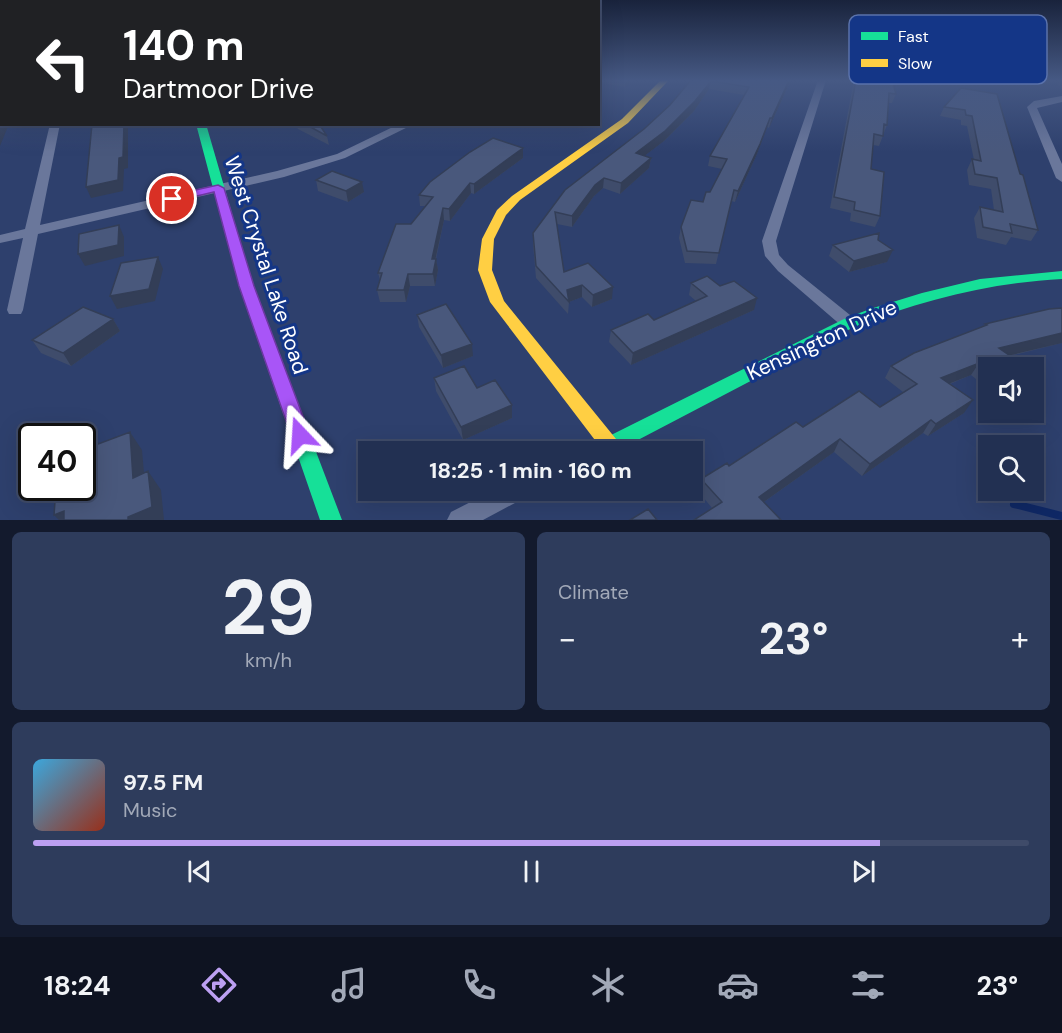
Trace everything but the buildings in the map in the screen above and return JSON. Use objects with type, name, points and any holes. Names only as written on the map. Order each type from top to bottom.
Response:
[{"type":"street","points":[[606,441],[496,302],[485,270],[488,239],[501,213],[516,198],[625,121],[641,104]]},
{"type":"street","points":[[814,104],[769,242],[772,256],[783,268],[849,323]]},
{"type":"street","points":[[1035,104],[1032,107],[1062,178]]},
{"type":"street","points":[[15,310],[55,126]]},
{"type":"street","name":"West Crystal Lake Road","points":[[202,126],[246,286],[331,520]]},
{"type":"street","points":[[383,126],[395,131]]},
{"type":"street","points":[[0,239],[32,239],[218,188],[280,174],[329,160],[405,126]]},
{"type":"street","name":"Kensington Drive","points":[[617,441],[849,323],[892,305],[955,287],[998,280],[1062,275]]},
{"type":"street","points":[[459,520],[496,501]]},
{"type":"waterway","points":[[1014,504],[1062,516]]},
{"type":"traffic: fast","points":[[202,126],[246,286],[331,520]]},
{"type":"traffic: fast","points":[[618,441],[849,323],[875,313],[953,289],[1007,279],[1062,275]]},
{"type":"traffic: slow","points":[[606,441],[497,302],[485,270],[488,239],[501,213],[516,198],[625,121],[641,104]]},
{"type":"route","points":[[172,199],[218,188],[246,286],[300,435]]}]
